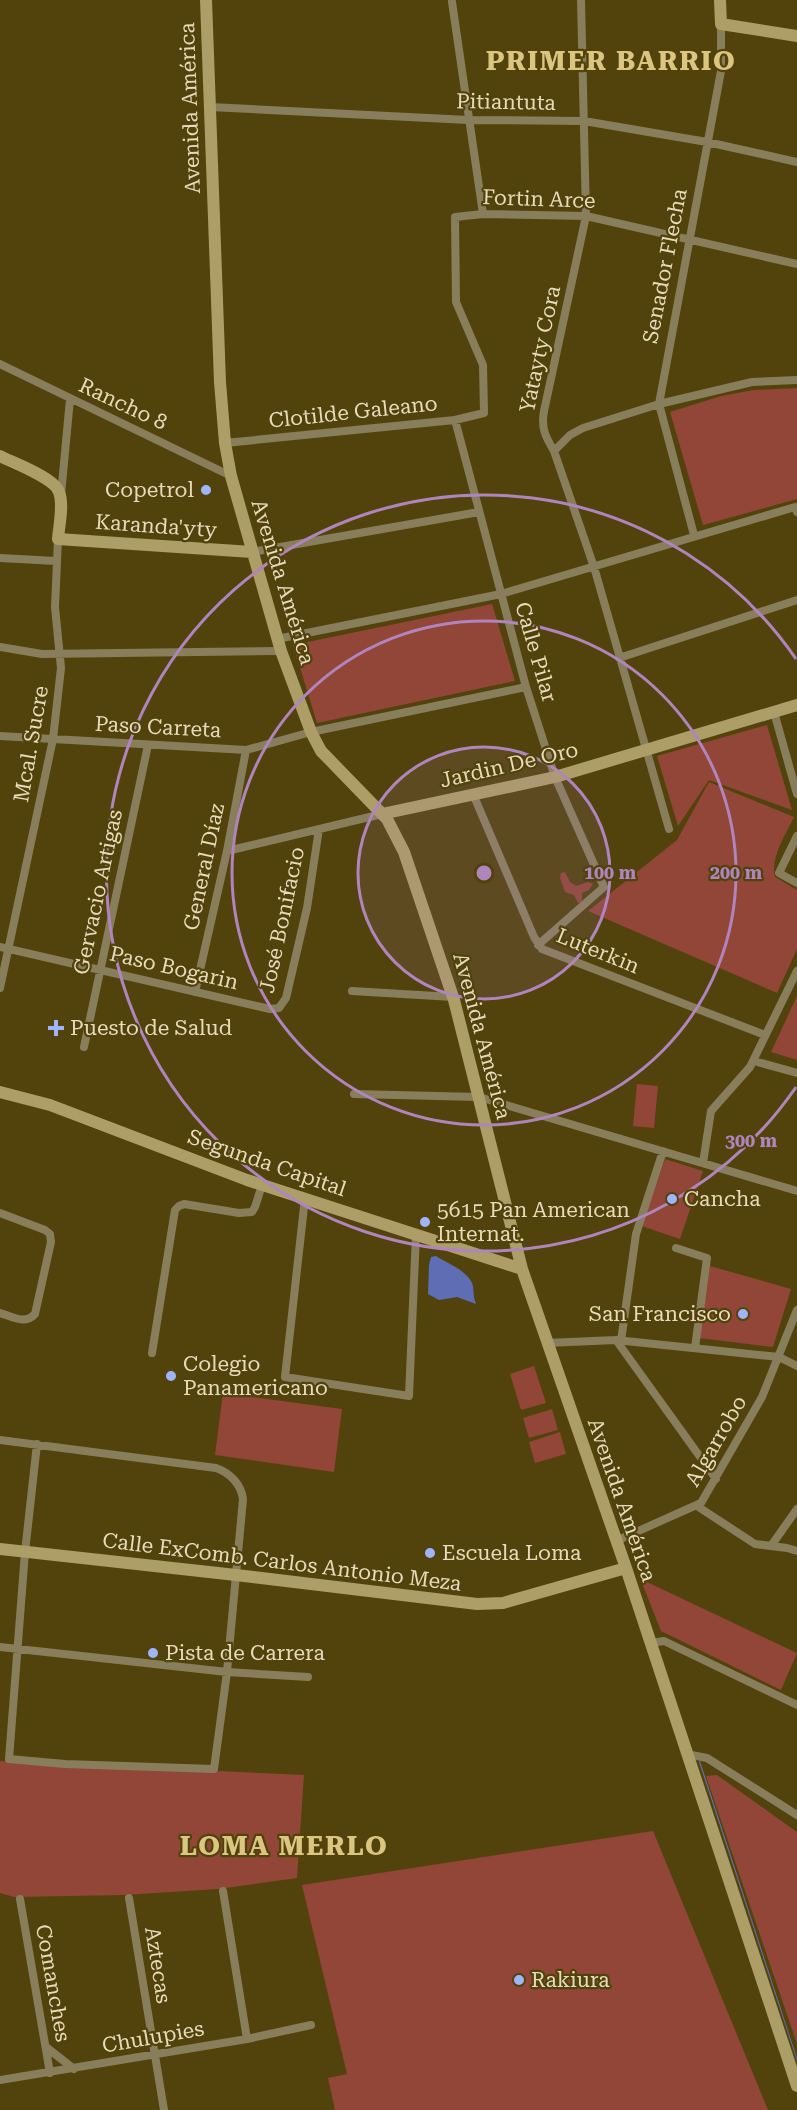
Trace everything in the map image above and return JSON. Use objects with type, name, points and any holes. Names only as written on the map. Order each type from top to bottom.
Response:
[{"type":"main road","name":"Avenida América","points":[[206,0],[220,382],[225,443],[231,476],[252,552],[279,645],[311,732],[321,752],[382,814],[392,827],[404,852],[453,997],[522,1269],[626,1568],[797,2086]]},
{"type":"main road","name":"Senador Flecha","points":[[720,0],[721,24]]},
{"type":"main road","points":[[721,24],[797,36]]},
{"type":"main road","points":[[0,456],[54,484],[58,489],[61,499],[58,539]]},
{"type":"main road","name":"Karanda'yty","points":[[58,539],[252,552]]},
{"type":"main road","name":"Jardin De Oro","points":[[382,814],[555,777],[797,705]]},
{"type":"main road","name":"Segunda Capital","points":[[0,1092],[51,1105],[262,1185],[522,1269]]},
{"type":"main road","name":"Calle ExComb. Carlos Antonio Meza","points":[[0,1549],[236,1575],[463,1604],[490,1604],[529,1596],[626,1568]]},
{"type":"street","name":"Yatayty Cora","points":[[581,0],[586,216],[542,419],[544,434],[554,451],[594,567],[669,829]]},
{"type":"street","points":[[452,3],[483,214]]},
{"type":"street","name":"Senador Flecha","points":[[694,535],[659,404],[721,70],[721,24]]},
{"type":"street","name":"Pitiantuta","points":[[210,107],[468,120],[584,121],[707,142],[797,162]]},
{"type":"street","name":"Fortin Arce","points":[[484,413],[483,365],[456,302],[454,217],[483,214],[586,216],[797,264]]},
{"type":"street","name":"Rancho 8","points":[[0,364],[231,476]]},
{"type":"street","points":[[554,451],[570,435],[583,428],[659,404],[752,382],[797,380]]},
{"type":"street","points":[[61,499],[70,399]]},
{"type":"street","name":"Clotilde Galeano","points":[[225,443],[455,420],[484,413]]},
{"type":"street","name":"Calle Pilar","points":[[455,420],[526,687],[555,777],[604,886],[538,945]]},
{"type":"street","points":[[0,647],[42,654],[60,654],[279,645],[501,594],[694,535],[795,507],[797,512]]},
{"type":"street","points":[[252,552],[479,512]]},
{"type":"street","name":"Mcal. Sucre","points":[[0,988],[4,948],[53,739],[60,678],[55,607],[58,539]]},
{"type":"street","points":[[0,558],[56,561]]},
{"type":"street","points":[[619,658],[797,600]]},
{"type":"street","name":"Paso Carreta","points":[[0,736],[246,750],[311,732],[526,687]]},
{"type":"street","points":[[774,712],[797,794]]},
{"type":"street","name":"Gervacio Artigas","points":[[84,1047],[148,745]]},
{"type":"street","name":"General Díaz","points":[[195,992],[227,851],[246,750]]},
{"type":"street","name":"Luterkin","points":[[473,794],[538,945],[553,954],[765,1035]]},
{"type":"street","name":"Jardin De Oro","points":[[227,851],[382,814]]},
{"type":"street","name":"José Bonifacio","points":[[270,1009],[279,1008],[286,998],[307,908],[319,829]]},
{"type":"street","points":[[797,836],[779,873],[797,883]]},
{"type":"street","name":"Paso Bogarin","points":[[4,948],[270,1009]]},
{"type":"street","points":[[703,1163],[711,1111],[754,1061],[797,970]]},
{"type":"street","points":[[352,991],[453,997]]},
{"type":"street","points":[[754,1061],[797,1073]]},
{"type":"street","points":[[354,1094],[479,1097],[797,1191]]},
{"type":"street","points":[[663,1151],[636,1234],[618,1340],[716,1479]]},
{"type":"street","points":[[152,1353],[175,1210],[184,1204],[239,1213],[252,1212],[262,1185]]},
{"type":"street","points":[[305,1198],[285,1377],[409,1396],[416,1234]]},
{"type":"street","points":[[0,1213],[45,1230],[50,1234],[51,1242],[35,1314],[23,1321],[0,1313]]},
{"type":"street","points":[[676,1248],[707,1258],[695,1348]]},
{"type":"street","name":"Algarrobo","points":[[616,1541],[697,1506],[716,1479],[748,1424],[779,1357],[797,1310]]},
{"type":"street","points":[[547,1342],[618,1340],[779,1357],[797,1366]]},
{"type":"street","points":[[0,1440],[37,1444],[216,1468],[224,1471],[236,1483],[242,1495],[236,1575],[227,1672],[214,1769],[65,1764],[9,1759],[25,1552],[37,1444]]},
{"type":"street","points":[[697,1506],[755,1544],[797,1551]]},
{"type":"street","points":[[771,1546],[797,1509]]},
{"type":"street","points":[[651,1643],[664,1641],[797,1705]]},
{"type":"street","points":[[0,1647],[227,1672],[308,1677]]},
{"type":"street","points":[[686,1754],[707,1758],[797,1815]]},
{"type":"street","points":[[224,1891],[248,2039]]},
{"type":"street","name":"Aztecas","points":[[129,1898],[164,2110]]},
{"type":"street","name":"Comanches","points":[[20,1899],[50,2073]]},
{"type":"street","name":"Chulupies","points":[[0,2080],[248,2039],[311,2025]]},
{"type":"street","points":[[46,2047],[74,2069]]},
{"type":"shaded area","points":[[797,388],[797,499],[703,525],[670,412],[721,396],[754,390]]},
{"type":"shaded area","points":[[492,604],[515,681],[317,723],[293,645]]},
{"type":"shaded area","points":[[767,725],[792,810],[709,780],[678,826],[657,756]]},
{"type":"shaded area","points":[[709,782],[794,817],[780,846],[774,870],[775,877],[797,890],[797,949],[777,993],[588,911],[677,840]]},
{"type":"shaded area","points":[[565,872],[570,882],[576,886],[588,882],[593,884],[589,890],[582,893],[582,902],[578,903],[574,895],[565,892],[560,878],[561,873]]},
{"type":"shaded area","points":[[797,996],[797,1060],[771,1052]]},
{"type":"shaded area","points":[[637,1084],[658,1086],[654,1128],[633,1126]]},
{"type":"shaded area","name":"Cancha","points":[[665,1159],[703,1171],[680,1239],[642,1226]]},
{"type":"shaded area","name":"San Francisco","points":[[710,1266],[791,1289],[773,1347],[699,1338]]},
{"type":"shaded area","points":[[534,1366],[546,1403],[521,1410],[510,1374]]},
{"type":"shaded area","points":[[223,1393],[342,1409],[334,1472],[215,1455]]},
{"type":"shaded area","points":[[552,1409],[558,1430],[529,1438],[523,1418]]},
{"type":"shaded area","points":[[560,1432],[566,1454],[535,1463],[529,1442]]},
{"type":"shaded area","points":[[647,1582],[797,1653],[781,1690],[661,1631],[642,1583]]},
{"type":"shaded area","points":[[0,1761],[304,1775],[297,1878],[218,1889],[124,1895],[14,1897],[0,1893]]},
{"type":"shaded area","points":[[717,1775],[797,1832],[797,2044],[706,1776]]},
{"type":"shaded area","name":"Rakiura","points":[[653,1831],[768,2110],[335,2110],[328,2078],[347,2074],[302,1885]]},
{"type":"water","points":[[436,1256],[458,1268],[467,1276],[473,1286],[476,1304],[457,1297],[439,1300],[428,1294],[429,1265],[431,1257]]},
{"type":"water","points":[[699,1762],[797,2058],[797,2061]]},
{"type":"place","name":"Copetrol","points":[[206,490]]},
{"type":"place","name":"Puesto de Salud","points":[[56,1028]]},
{"type":"place","name":"Cancha","points":[[672,1199]]},
{"type":"place","name":"5615 Pan American Internat.","points":[[425,1222]]},
{"type":"place","name":"San Francisco","points":[[743,1314]]},
{"type":"place","name":"Colegio Panamericano","points":[[171,1376]]},
{"type":"place","name":"Escuela Loma","points":[[430,1553]]},
{"type":"place","name":"Pista de Carrera","points":[[153,1653]]},
{"type":"place","name":"Rakiura","points":[[519,1980]]},
{"type":"district","name":"PRIMER BARRIO","points":[[611,61]]},
{"type":"district","name":"LOMA MERLO","points":[[284,1846]]}]
